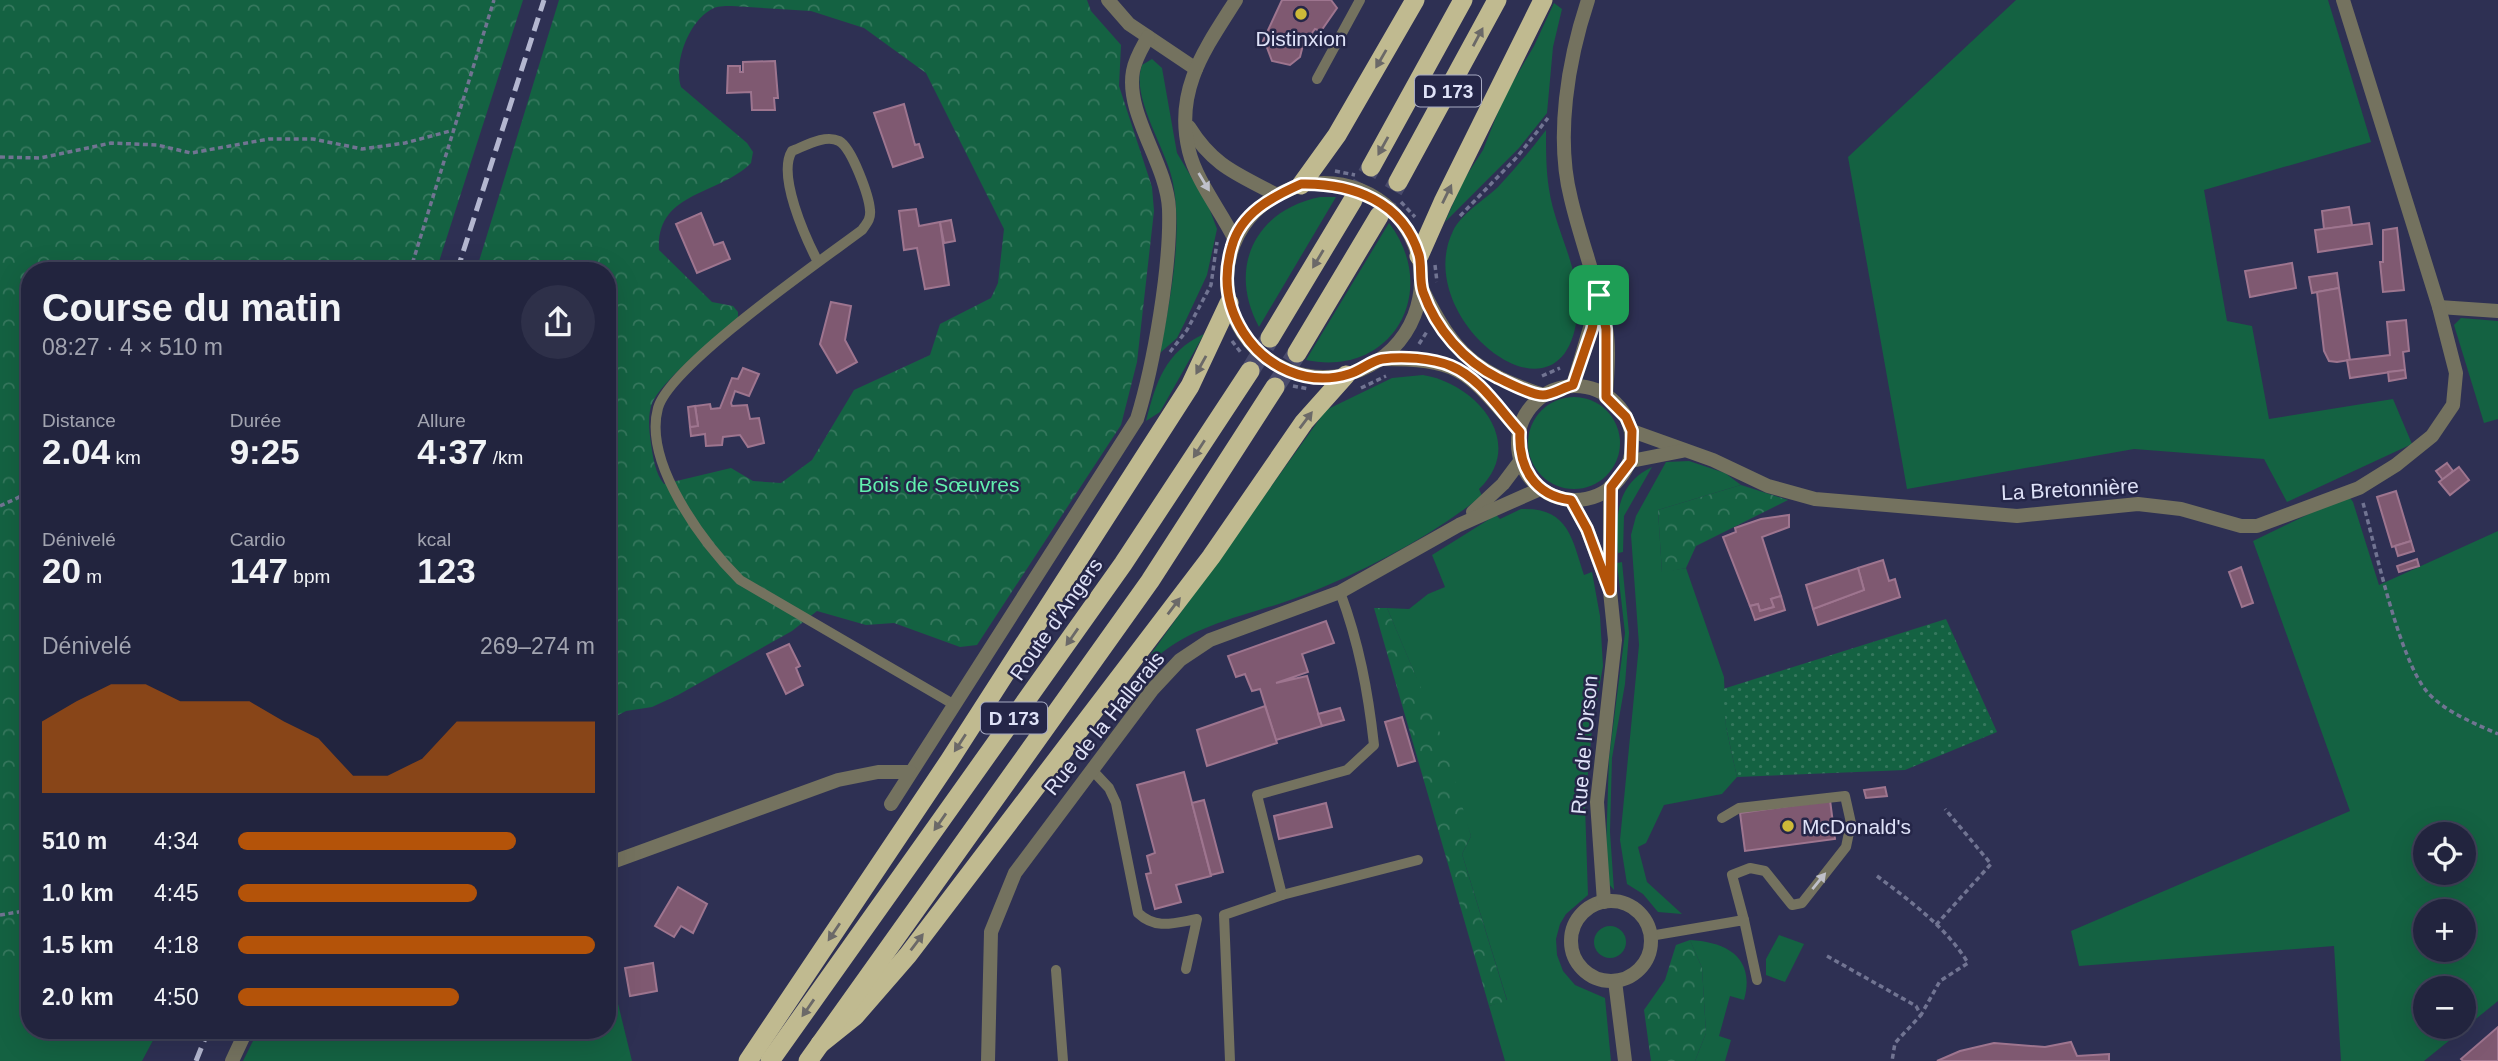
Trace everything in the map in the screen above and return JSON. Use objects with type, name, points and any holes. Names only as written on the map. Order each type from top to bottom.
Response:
[{"type":"highway","points":[[1301,184],[1337,135],[1415,0]]},
{"type":"highway","name":"D 173","points":[[1371,167],[1463,0]]},
{"type":"highway","name":"D 173","points":[[1398,182],[1497,0]]},
{"type":"highway","points":[[1419,256],[1443,202],[1544,0]]},
{"type":"highway","points":[[1270,338],[1353,200]]},
{"type":"highway","points":[[1297,353],[1380,216]]},
{"type":"highway","points":[[748,1061],[949,761],[1190,386],[1229,303]]},
{"type":"highway","name":"Route d'Angers","points":[[770,1061],[1123,564],[1251,371]]},
{"type":"highway","points":[[820,1044],[855,1016],[908,955],[1211,557],[1304,422],[1346,376]]},
{"type":"highway","name":"D 173","points":[[808,1061],[1150,582],[1275,387]]},
{"type":"street","points":[[1108,0],[1129,24],[1196,69]]},
{"type":"street","points":[[1234,237],[1198,173],[1189,151],[1186,93],[1196,69],[1236,0]]},
{"type":"street","points":[[1588,0],[1579,27],[1569,87],[1565,157],[1570,198],[1599,295],[1606,329],[1606,397]]},
{"type":"street","name":"La Bretonnière","points":[[1632,431],[1713,460],[1768,486],[1815,499],[2017,516],[2138,504],[2181,509],[2241,526],[2257,526],[2359,488],[2396,465],[2432,436],[2453,405],[2456,373],[2439,307],[2343,0]]},
{"type":"street","points":[[891,804],[1137,419],[1150,369],[1169,221],[1164,178],[1133,88],[1135,61],[1148,37]]},
{"type":"street","points":[[1186,123],[1201,146],[1221,165],[1278,195]]},
{"type":"street","points":[[1423,291],[1408,330],[1381,359],[1346,376],[1311,377],[1281,369],[1263,357],[1250,342],[1229,303],[1227,261],[1234,237],[1250,216],[1278,195],[1301,184],[1325,184],[1374,197],[1408,230],[1419,256],[1423,291],[1449,338],[1476,366],[1506,382],[1543,395]]},
{"type":"street","points":[[1573,385],[1592,329],[1599,295]]},
{"type":"street","points":[[2439,307],[2498,311]]},
{"type":"street","points":[[1381,359],[1419,359],[1450,365],[1484,391],[1520,432]]},
{"type":"street","points":[[1573,385],[1606,397],[1626,417],[1632,431],[1631,461],[1611,487],[1598,495],[1571,500],[1555,498],[1540,489],[1521,460],[1520,432],[1526,416],[1543,395],[1573,385]]},
{"type":"street","name":"La Bretonnière","points":[[1631,461],[1682,451]]},
{"type":"street","name":"Rue de la Hallerais","points":[[1459,525],[1503,484],[1521,460]]},
{"type":"street","name":"Rue de l'Orson","points":[[1604,902],[1597,802],[1615,640],[1610,591],[1611,487]]},
{"type":"street","name":"Rue de la Hallerais","points":[[988,1061],[991,932],[1002,900],[1015,873],[1040,836],[1093,771],[1152,690],[1180,660],[1210,640],[1340,592],[1459,525],[1540,489]]},
{"type":"street","name":"Rue de l'Orson","points":[[1571,500],[1587,529],[1610,591]]},
{"type":"street","points":[[616,861],[838,780],[878,772],[909,772]]},
{"type":"street","points":[[1604,902],[1615,902],[1634,909],[1647,926],[1650,936],[1650,946],[1642,966],[1625,978],[1615,981],[1595,978],[1587,973],[1579,965],[1571,947],[1574,926],[1579,918],[1595,905],[1604,902]]},
{"type":"street","points":[[1615,981],[1625,1061]]},
{"type":"street","points":[[232,1061],[242,1039]]},
{"type":"lane","points":[[1317,79],[1360,0]]},
{"type":"lane","points":[[818,262],[809,244],[785,167],[792,151],[823,140],[834,140],[841,142],[850,152],[868,195],[870,212],[862,230],[700,356],[670,387],[657,414],[659,448],[692,522],[719,559],[740,580],[953,704]]},
{"type":"lane","points":[[1282,895],[1257,795],[1347,770],[1374,745],[1368,689],[1356,636],[1340,592]]},
{"type":"lane","points":[[1093,771],[1109,788],[1116,803],[1138,913],[1147,922],[1158,925],[1197,919],[1186,968]]},
{"type":"lane","points":[[1721,818],[1738,808],[1845,796],[1851,823],[1846,847],[1802,903],[1792,905],[1765,871],[1750,868],[1732,875],[1745,920],[1757,980]]},
{"type":"lane","points":[[1230,1061],[1224,915],[1282,895],[1418,860]]},
{"type":"lane","points":[[1650,936],[1745,920]]},
{"type":"lane","points":[[1056,970],[1063,1061]]},
{"type":"path","points":[[413,262],[494,0]]},
{"type":"path","points":[[1456,220],[1517,157],[1551,113]]},
{"type":"path","points":[[0,157],[40,158],[111,143],[157,145],[191,153],[269,139],[313,139],[362,149],[405,143],[454,130]]},
{"type":"path","points":[[1150,369],[1180,340],[1210,285]]},
{"type":"path","points":[[1533,376],[1546,376],[1559,369]]},
{"type":"path","points":[[2359,488],[2407,656],[2428,692],[2455,714],[2498,734]]},
{"type":"path","points":[[0,506],[21,496]]},
{"type":"path","points":[[1936,925],[1991,864],[1945,809]]},
{"type":"path","points":[[1877,876],[1958,946],[1968,963],[1940,981],[1922,1015],[1895,1043],[1892,1061]]},
{"type":"path","points":[[0,915],[21,912]]},
{"type":"path","points":[[1827,956],[1916,1006],[1922,1015]]},
{"type":"green space","points":[[0,0],[523,0],[439,262],[21,262],[21,968],[0,968]]},
{"type":"green space","name":"Bois de Sœuvres","points":[[559,0],[1087,0],[1091,11],[1121,45],[1119,86],[1152,187],[1154,211],[1137,362],[1121,425],[977,645],[960,647],[894,623],[866,625],[817,611],[792,631],[678,695],[652,707],[626,711],[616,716],[616,262],[479,262]],"holes":[[[721,6],[811,11],[864,28],[926,73],[1004,229],[998,283],[991,298],[940,324],[930,355],[854,390],[812,460],[781,483],[753,481],[731,468],[664,484],[658,475],[650,439],[649,417],[653,401],[681,368],[738,319],[738,312],[733,306],[712,302],[659,250],[661,231],[667,216],[678,205],[737,174],[751,163],[753,152],[747,143],[681,87],[679,66],[685,43],[697,22],[705,14]]]},
{"type":"green space","points":[[2016,0],[2328,0],[2371,142],[2204,190],[2227,321],[2252,326],[2269,419],[2393,399],[2412,444],[2287,502],[2264,459],[2134,449],[1907,489],[1848,157]]},
{"type":"green space","points":[[1554,3],[1562,9],[1553,47],[1547,113],[1519,148],[1445,222],[1463,181],[1483,150],[1504,97],[1534,46]]},
{"type":"green space","points":[[1152,59],[1162,68],[1177,153],[1208,205],[1217,229],[1207,275],[1177,338],[1160,353],[1174,268],[1177,225],[1173,183],[1141,93],[1142,65]]},
{"type":"green space","points":[[1546,130],[1549,189],[1576,284],[1577,317],[1566,352],[1545,367],[1520,366],[1493,352],[1469,329],[1452,298],[1445,265],[1453,231],[1457,225],[1498,187]]},
{"type":"green space","points":[[1320,197],[1336,197],[1259,327],[1250,305],[1246,284],[1247,263],[1253,245],[1264,228],[1279,214],[1297,204]]},
{"type":"green space","points":[[1389,223],[1404,249],[1410,276],[1408,301],[1399,324],[1384,342],[1363,356],[1336,362],[1306,360]]},
{"type":"green space","points":[[2461,318],[2498,321],[2498,419],[2484,423],[2454,325]]},
{"type":"green space","points":[[1204,334],[1160,412],[1146,421],[1158,381],[1171,359],[1191,341]]},
{"type":"green space","points":[[1423,375],[1442,380],[1461,390],[1489,417],[1497,434],[1498,452],[1493,471],[1479,489],[1482,496],[1419,539],[1351,575],[1286,602],[1208,627],[1173,645],[1157,657],[1151,654],[1326,410],[1392,378]]},
{"type":"green space","points":[[1574,397],[1591,401],[1606,411],[1616,426],[1620,443],[1616,460],[1606,475],[1591,485],[1574,489],[1557,485],[1542,475],[1532,460],[1528,443],[1532,426],[1542,411],[1557,401]]},
{"type":"green space","points":[[1689,461],[1725,473],[1741,485],[1658,510],[1662,572],[1686,568],[1724,677],[1726,727],[1737,777],[1722,794],[1664,805],[1646,843],[1638,847],[1647,882],[1682,914],[1658,912],[1643,894],[1627,884],[1620,840],[1639,645],[1631,535],[1636,516],[1666,462]]},
{"type":"green space","points":[[1652,467],[1624,516],[1623,552],[1618,553],[1620,503],[1631,483]]},
{"type":"green space","points":[[1741,485],[1788,500],[1696,546],[1686,568],[1662,573],[1658,510]]},
{"type":"green space","points":[[2348,495],[2353,502],[2379,585],[2498,531],[2498,1001],[2476,1019],[2476,976],[2413,976],[2413,1039],[2451,1039],[2424,1061],[2341,1061],[2334,946],[2079,966],[2071,931],[2350,811],[2253,541]]},
{"type":"green space","points":[[1521,509],[1549,513],[1566,527],[1584,575],[1592,572],[1600,616],[1603,666],[1592,729],[1585,805],[1588,895],[1566,914],[1556,939],[1557,955],[1563,971],[1575,985],[1605,998],[1611,1061],[1505,1061],[1489,1006],[1507,1000],[1462,854],[1471,836],[1414,672],[1387,608],[1409,609],[1428,594],[1445,587],[1432,555],[1496,515],[1500,519]]},
{"type":"green space","points":[[1622,562],[1629,633],[1625,684],[1612,758],[1610,832],[1614,890],[1609,884],[1606,849],[1609,758],[1625,633],[1617,563]]},
{"type":"green space","points":[[1374,608],[1387,608],[1443,740],[1471,836],[1462,854],[1507,1001],[1489,1006]]},
{"type":"green space","points":[[1946,619],[1997,732],[1905,770],[1737,777],[1726,727],[1723,689]]},
{"type":"green space","points":[[1610,926],[1621,931],[1626,942],[1621,953],[1610,958],[1599,953],[1594,942],[1599,931]]},
{"type":"green space","points":[[1779,935],[1804,944],[1785,982],[1766,975],[1766,959]]},
{"type":"green space","points":[[1690,940],[1715,944],[1726,949],[1742,963],[1746,973],[1744,1000],[1730,996],[1719,1036],[1731,1040],[1725,1061],[1695,1061],[1706,1033],[1702,968]]},
{"type":"green space","points":[[1690,940],[1702,968],[1706,1033],[1695,1061],[1651,1061],[1644,1010],[1665,980],[1676,945]]},
{"type":"green space","points":[[0,968],[21,968],[21,1039],[154,1039],[142,1061],[0,1061]]},
{"type":"green space","points":[[616,995],[632,1061],[243,1061],[254,1039],[616,1039]]},
{"type":"building","points":[[1282,0],[1331,0],[1337,8],[1321,31],[1315,29],[1303,45],[1300,57],[1290,65],[1272,61],[1266,45],[1262,43]]},
{"type":"building","points":[[775,61],[778,98],[774,98],[775,110],[752,110],[751,92],[727,93],[728,66],[740,66],[740,72],[743,72],[743,62]]},
{"type":"building","points":[[904,104],[915,145],[919,144],[923,157],[893,167],[874,113]]},
{"type":"building","points":[[2349,207],[2352,225],[2324,229],[2322,211]]},
{"type":"building","points":[[916,209],[919,226],[940,222],[949,285],[925,289],[917,248],[904,250],[899,211]]},
{"type":"building","points":[[701,213],[714,245],[723,242],[730,259],[697,273],[676,224]]},
{"type":"building","points":[[951,220],[955,241],[944,243],[940,222]]},
{"type":"building","points":[[2369,223],[2372,244],[2318,252],[2315,230]]},
{"type":"building","points":[[2397,228],[2404,290],[2383,292],[2380,262],[2383,262],[2383,230]]},
{"type":"building","points":[[2292,263],[2296,288],[2250,297],[2245,271]]},
{"type":"building","points":[[2337,273],[2339,288],[2312,293],[2309,277]]},
{"type":"building","points":[[2339,288],[2350,360],[2337,362],[2329,361],[2324,351],[2317,292]]},
{"type":"building","points":[[831,302],[851,306],[845,340],[857,362],[837,373],[820,344]]},
{"type":"building","points":[[2406,320],[2409,351],[2403,352],[2405,370],[2350,378],[2347,360],[2390,355],[2387,322]]},
{"type":"building","points":[[743,368],[759,374],[749,396],[735,391],[731,403],[732,406],[747,405],[750,419],[759,418],[764,443],[748,447],[740,435],[723,437],[722,445],[706,446],[705,434],[691,436],[690,427],[698,426],[695,406],[710,404],[711,409],[720,408],[732,378],[738,379]]},
{"type":"building","points":[[2405,370],[2406,378],[2389,381],[2388,372]]},
{"type":"building","points":[[695,406],[698,426],[690,427],[688,407]]},
{"type":"building","points":[[2447,463],[2453,471],[2443,480],[2436,471]]},
{"type":"building","points":[[2459,467],[2469,480],[2450,495],[2439,482]]},
{"type":"building","points":[[2396,491],[2411,541],[2392,547],[2377,497]]},
{"type":"building","points":[[1789,515],[1789,527],[1762,537],[1781,596],[1771,599],[1774,607],[1760,611],[1758,604],[1750,606],[1723,537],[1736,532],[1735,528],[1761,519]]},
{"type":"building","points":[[2411,541],[2414,551],[2398,556],[2395,546]]},
{"type":"building","points":[[2417,559],[2419,566],[2399,572],[2397,566]]},
{"type":"building","points":[[1883,560],[1889,581],[1895,579],[1900,597],[1818,625],[1813,609],[1864,590],[1858,568]]},
{"type":"building","points":[[2241,567],[2253,603],[2242,607],[2229,572]]},
{"type":"building","points":[[1858,568],[1864,590],[1813,609],[1806,585]]},
{"type":"building","points":[[1781,596],[1785,610],[1755,620],[1750,606],[1758,604],[1760,611],[1774,607],[1771,599]]},
{"type":"building","points":[[1326,621],[1334,643],[1302,654],[1308,672],[1276,683],[1307,676],[1322,726],[1276,740],[1260,689],[1252,691],[1245,674],[1236,677],[1228,656]]},
{"type":"building","points":[[789,644],[800,666],[796,668],[803,685],[786,694],[767,654]]},
{"type":"building","points":[[1265,706],[1277,743],[1207,766],[1197,730]]},
{"type":"building","points":[[1340,708],[1344,720],[1322,726],[1318,714]]},
{"type":"building","points":[[1402,717],[1415,761],[1398,766],[1385,722]]},
{"type":"building","points":[[1184,772],[1211,876],[1176,885],[1181,902],[1155,909],[1146,874],[1151,873],[1147,856],[1155,853],[1137,785]]},
{"type":"building","points":[[1885,787],[1887,796],[1866,798],[1864,790]]},
{"type":"building","points":[[1204,800],[1223,872],[1211,875],[1192,803]]},
{"type":"building","name":"McDonald's","points":[[1830,800],[1835,839],[1745,851],[1740,813]]},
{"type":"building","points":[[1326,803],[1332,827],[1279,839],[1274,816]]},
{"type":"building","points":[[678,887],[707,904],[693,933],[681,926],[674,937],[655,926]]},
{"type":"building","points":[[653,963],[657,991],[630,996],[625,968]]},
{"type":"building","points":[[2498,1027],[2498,1061],[2461,1059]]},
{"type":"building","points":[[2071,1042],[2077,1056],[2109,1054],[2109,1061],[1937,1061],[1960,1051],[1994,1043],[2045,1047]]},
{"type":"tunnel","points":[[1353,200],[1371,167]]},
{"type":"tunnel","points":[[1379,216],[1398,182]]},
{"type":"tunnel","points":[[1250,371],[1270,338]]},
{"type":"tunnel","points":[[1275,387],[1297,353]]},
{"type":"railway","points":[[460,262],[544,0]]},
{"type":"railway","points":[[196,1061],[205,1039]]},
{"type":"place","name":"Distinxion","points":[[1301,14]]},
{"type":"place","name":"McDonald's","points":[[1788,826]]},
{"type":"route","points":[[1301,184],[1352,188],[1374,197],[1393,212],[1408,230],[1419,256],[1423,291],[1449,338],[1476,366],[1506,382],[1543,395],[1573,385],[1592,329],[1599,295],[1606,329],[1608,358],[1606,397],[1613,400],[1626,417],[1632,431],[1631,461],[1611,487],[1610,591],[1587,529],[1571,500],[1555,498],[1540,489],[1521,460],[1518,451],[1520,432],[1484,391],[1464,373],[1450,365],[1419,359],[1381,359],[1346,376],[1322,378],[1281,369],[1263,357],[1236,320],[1229,303],[1227,261],[1234,237],[1250,216],[1263,203],[1301,184]]}]
